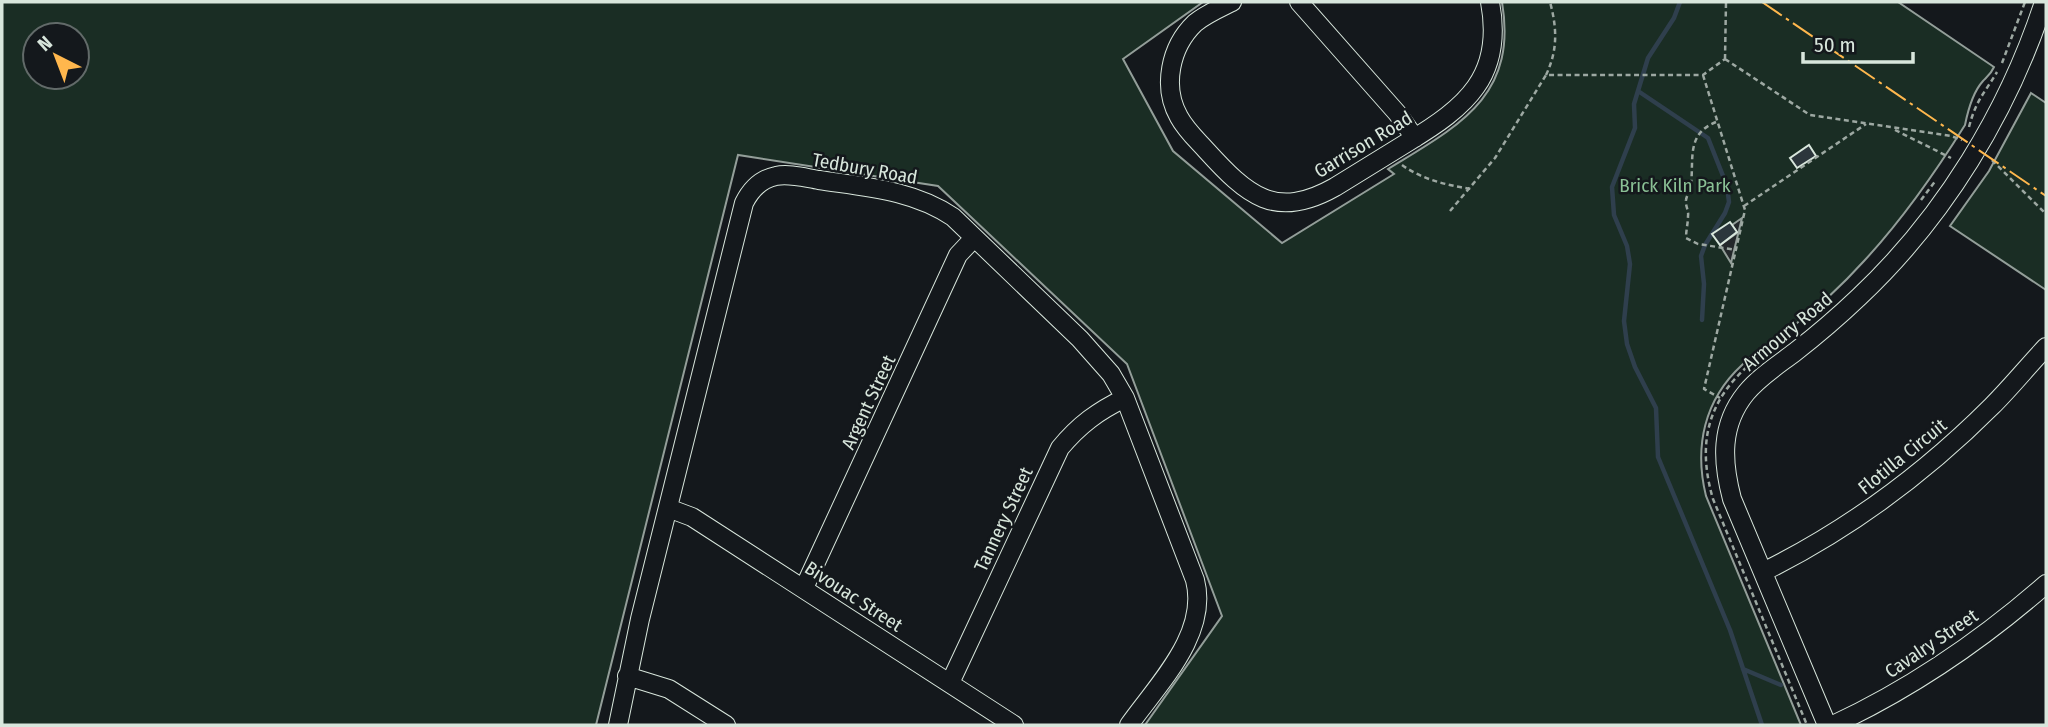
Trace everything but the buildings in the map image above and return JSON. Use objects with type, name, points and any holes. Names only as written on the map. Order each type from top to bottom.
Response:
[{"type":"street","name":"Garrison Road","points":[[1232,2],[1208,14],[1188,31],[1174,56],[1170,80],[1174,105],[1185,126],[1238,184],[1269,200],[1294,202],[1307,200],[1335,187],[1450,116],[1476,88],[1491,51],[1493,31],[1490,2]]},
{"type":"street","points":[[1299,2],[1397,113],[1415,138]]},
{"type":"street","name":"Armoury Road","points":[[1827,725],[1732,499],[1726,476],[1725,433],[1732,415],[1746,393],[1765,374],[1862,295],[1935,210],[1992,124],[2026,50],[2044,2]]},
{"type":"street","name":"Tedbury Road","points":[[618,725],[627,676],[744,203],[759,183],[782,175],[899,192],[941,209],[974,237],[1097,357],[1125,398],[1195,580],[1197,595],[1195,622],[1187,642],[1129,725]]},
{"type":"street","name":"Argent Street","points":[[804,588],[958,255],[974,237]]},
{"type":"street","name":"Flotilla Circuit","points":[[1763,572],[1836,532],[1910,480],[1991,407],[2046,347]]},
{"type":"street","name":"Tannery Street","points":[[950,683],[1060,448],[1082,424],[1125,398]]},
{"type":"street","name":"Bivouac Street","points":[[668,508],[692,517],[1014,725]]},
{"type":"street","name":"Cavalry Street","points":[[1833,725],[1877,703],[1941,664],[2046,584]]},
{"type":"street","points":[[627,676],[668,690],[726,725]]},
{"type":"path","points":[[1450,211],[1471,189],[1520,120],[1553,61],[1556,40],[1549,2]]},
{"type":"path","points":[[1725,59],[1726,2]]},
{"type":"path","points":[[1969,129],[1972,113],[1988,83],[1996,75],[2025,2]]},
{"type":"path","points":[[1546,75],[1703,75],[1725,59]]},
{"type":"path","points":[[1725,59],[1810,116],[1951,136],[1962,140],[1948,164]]},
{"type":"path","points":[[1703,75],[1744,206],[1737,250],[1704,389],[1720,398]]},
{"type":"path","points":[[1717,122],[1709,125],[1693,144],[1690,169],[1692,182],[1685,202],[1688,217],[1686,238],[1698,244],[1737,250]]},
{"type":"path","points":[[1744,206],[1866,124]]},
{"type":"path","points":[[1892,128],[1951,158]]},
{"type":"path","points":[[1992,160],[2046,214]]},
{"type":"path","points":[[1395,161],[1418,175],[1449,186],[1471,189]]},
{"type":"path","points":[[1919,204],[1941,174]]},
{"type":"path","points":[[1771,348],[1744,368],[1720,398],[1708,429],[1705,454],[1707,480],[1807,725]]},
{"type":"green space","name":"Brick Kiln Park","points":[[2,2],[1203,2],[1123,59],[1173,151],[1282,243],[1394,174],[1388,169],[1438,138],[1477,105],[1491,85],[1501,62],[1505,35],[1502,2],[1898,2],[1994,67],[1976,90],[1965,125],[1892,229],[1823,301],[1742,365],[1719,393],[1705,425],[1701,460],[1706,496],[1801,725],[1145,725],[1222,616],[1127,364],[938,186],[738,155],[596,725],[2,725]]},
{"type":"green space","points":[[2031,93],[2046,103],[2046,290],[1950,226],[1989,171]]},
{"type":"shaded area","points":[[1742,218],[1731,263],[1720,245],[1737,233],[1732,225]]},
{"type":"waterway","points":[[1680,2],[1674,18],[1648,58],[1634,104],[1635,128],[1612,187],[1614,215],[1627,246],[1630,264],[1624,321],[1627,344],[1635,367],[1656,408],[1658,457],[1730,630],[1762,725]]},
{"type":"waterway","points":[[1638,91],[1708,138],[1727,186],[1729,202],[1725,213],[1701,256],[1704,284],[1702,320]]},
{"type":"waterway","points":[[1743,669],[1781,685]]},
{"type":"power","points":[[1762,2],[2046,196]]}]
